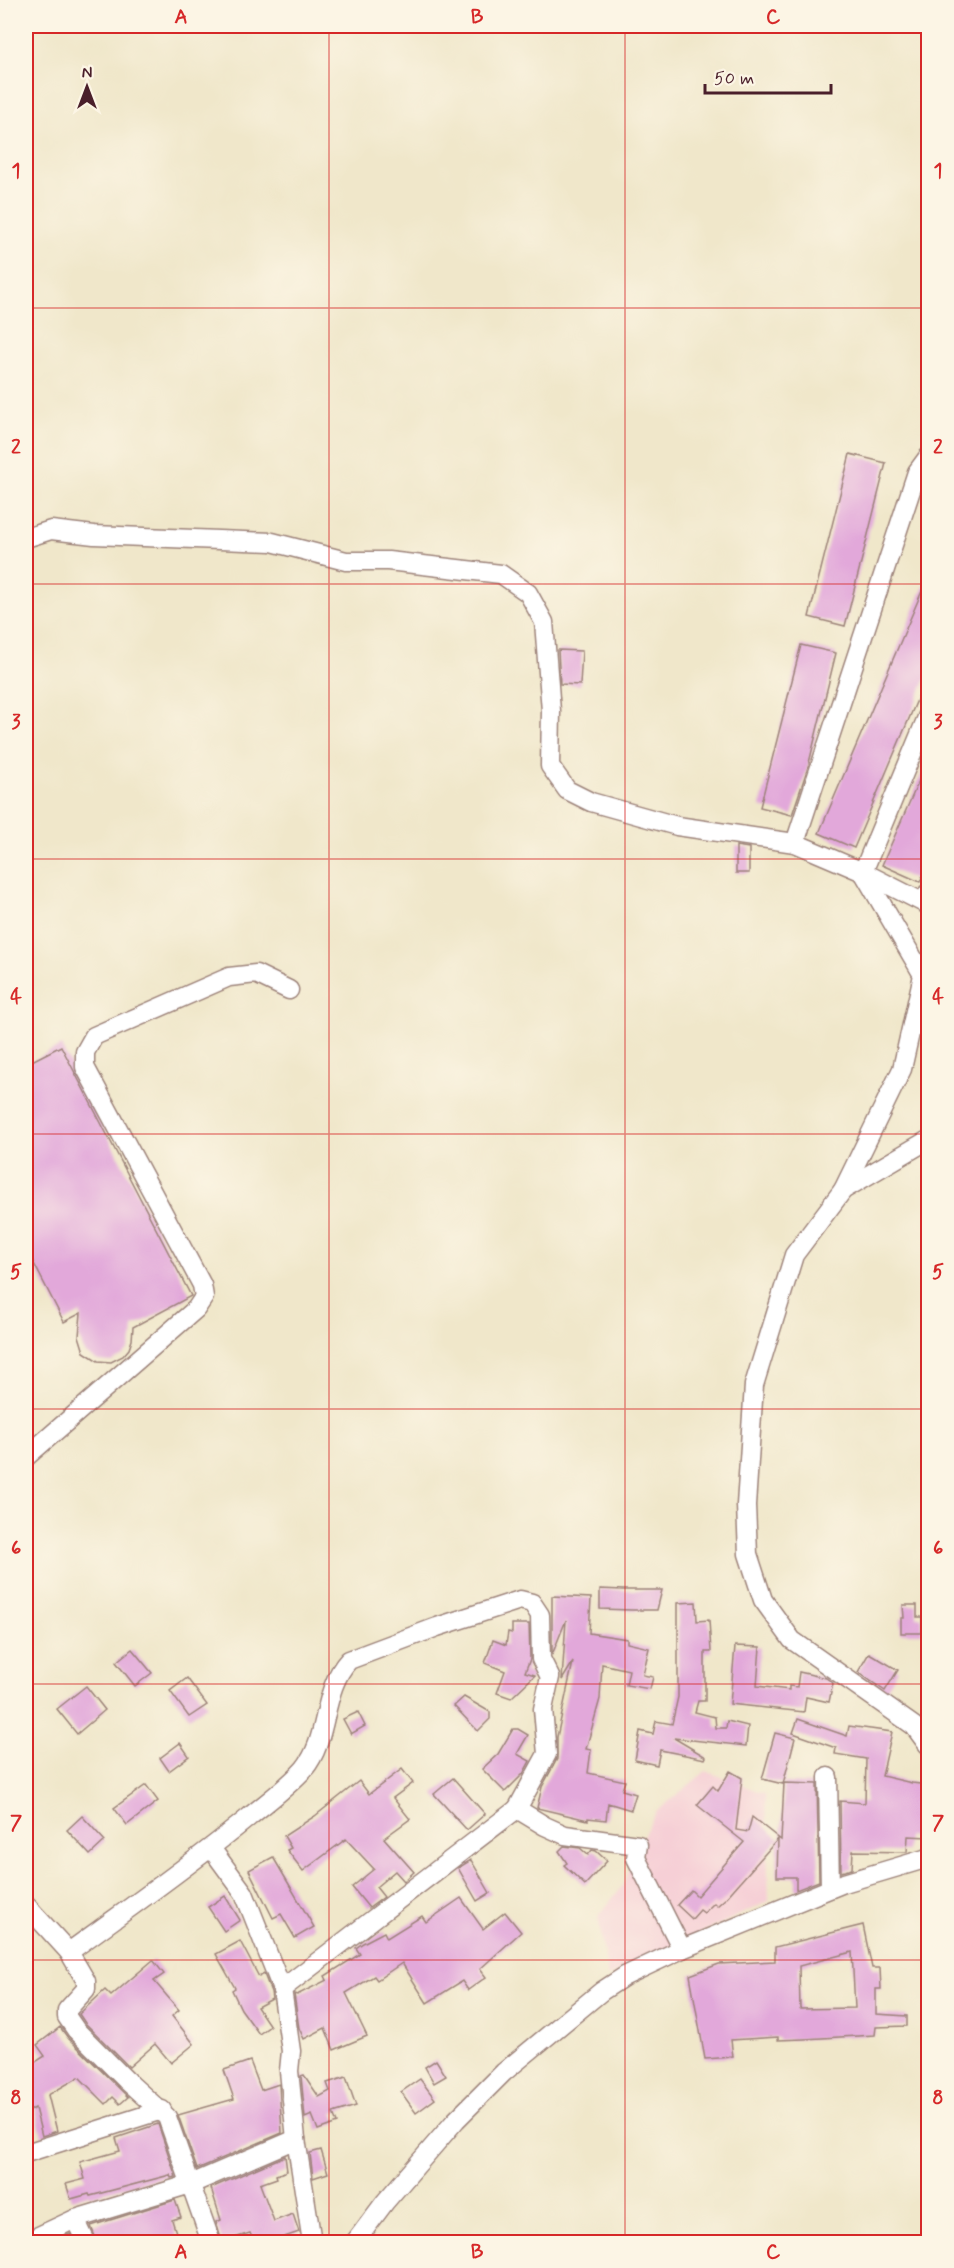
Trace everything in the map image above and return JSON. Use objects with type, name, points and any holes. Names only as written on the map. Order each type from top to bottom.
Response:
[{"type":"street","points":[[795,843],[917,472],[928,457]]},
{"type":"street","points":[[26,538],[51,530],[94,535],[272,542],[346,561],[388,561],[501,574],[528,593],[544,622],[551,711],[550,766],[567,790],[591,802],[677,826],[795,843],[927,900]]},
{"type":"street","points":[[863,872],[928,715]]},
{"type":"street","points":[[863,872],[923,975],[902,1069],[843,1190],[794,1255],[754,1385],[746,1505],[748,1554],[764,1600],[792,1640],[914,1726],[928,1745]]},
{"type":"street","points":[[26,1457],[196,1308],[204,1297],[202,1285],[85,1067],[84,1052],[94,1036],[229,977],[256,974],[289,990]]},
{"type":"street","points":[[843,1190],[928,1140]]},
{"type":"street","points":[[69,1952],[211,1848],[305,1768],[316,1751],[335,1681],[340,1669],[349,1660],[437,1627],[520,1600],[532,1603],[540,1616],[541,1659],[550,1677],[543,1709],[547,1754],[518,1809],[282,1989]]},
{"type":"street","points":[[828,1777],[831,1888]]},
{"type":"street","points":[[518,1809],[545,1826],[565,1834],[638,1845],[636,1858],[682,1949]]},
{"type":"street","points":[[211,1848],[244,1893],[282,1989],[291,2051],[289,2071],[296,2139],[312,2242]]},
{"type":"street","points":[[355,2242],[456,2120],[504,2072],[602,1990],[625,1976],[682,1949],[831,1888],[928,1858]]},
{"type":"street","points":[[26,1905],[69,1952],[86,1980],[86,1989],[68,2010],[67,2017],[76,2030],[126,2080],[162,2110],[170,2123],[191,2184],[204,2241]]},
{"type":"street","points":[[26,2153],[162,2110]]},
{"type":"street","points":[[26,2242],[75,2218],[191,2184],[296,2139]]},
{"type":"street","points":[[75,2218],[86,2242]]},
{"type":"shaded area","points":[[706,1771],[765,1794],[769,1901],[608,1977],[598,1917],[623,1885],[638,1845],[656,1812]]},
{"type":"building","points":[[850,454],[886,463],[845,626],[809,617]]},
{"type":"building","points":[[928,577],[928,674],[854,848],[819,833]]},
{"type":"building","points":[[801,645],[836,653],[808,767],[792,815],[760,807]]},
{"type":"building","points":[[558,650],[582,651],[580,685],[560,684]]},
{"type":"building","points":[[928,760],[928,863],[920,882],[882,865]]},
{"type":"building","points":[[736,846],[749,848],[749,873],[736,873]]},
{"type":"building","points":[[61,1046],[191,1296],[133,1327],[129,1349],[123,1356],[111,1362],[98,1361],[84,1352],[79,1336],[81,1313],[64,1322],[26,1248],[26,1064]]},
{"type":"building","points":[[600,1589],[662,1590],[657,1610],[632,1610],[600,1609]]},
{"type":"building","points":[[552,1596],[591,1598],[589,1633],[627,1639],[627,1643],[649,1648],[643,1675],[653,1677],[650,1689],[626,1685],[629,1670],[602,1664],[600,1699],[586,1749],[591,1750],[588,1773],[625,1781],[622,1790],[636,1794],[631,1810],[608,1803],[606,1820],[588,1818],[588,1820],[537,1808],[542,1787],[557,1759],[557,1737],[573,1662],[562,1680],[566,1620],[552,1655]]},
{"type":"building","points":[[696,1602],[697,1621],[709,1620],[711,1652],[705,1652],[705,1701],[698,1701],[695,1712],[715,1717],[716,1728],[726,1728],[727,1721],[748,1726],[746,1746],[674,1738],[706,1757],[705,1759],[660,1750],[657,1765],[635,1760],[640,1731],[653,1734],[656,1721],[672,1724],[678,1697],[678,1603]]},
{"type":"building","points":[[903,1605],[917,1605],[917,1617],[922,1617],[922,1633],[901,1633],[901,1618],[904,1618]]},
{"type":"building","points":[[512,1624],[529,1624],[530,1659],[525,1672],[535,1675],[511,1698],[497,1693],[505,1671],[485,1663],[493,1640],[506,1645],[508,1632],[512,1633]]},
{"type":"building","points":[[735,1646],[760,1647],[757,1686],[789,1690],[789,1686],[797,1687],[799,1672],[826,1678],[833,1683],[829,1702],[806,1697],[804,1712],[730,1704]]},
{"type":"building","points":[[132,1649],[152,1673],[135,1686],[116,1662]]},
{"type":"building","points":[[869,1653],[898,1670],[885,1691],[858,1672]]},
{"type":"building","points":[[187,1678],[207,1705],[189,1717],[170,1691]]},
{"type":"building","points":[[86,1686],[105,1710],[77,1734],[57,1709]]},
{"type":"building","points":[[464,1697],[490,1712],[490,1719],[478,1731],[454,1706]]},
{"type":"building","points":[[358,1712],[365,1726],[351,1734],[343,1719]]},
{"type":"building","points":[[798,1719],[847,1736],[849,1726],[892,1732],[882,1776],[928,1785],[928,1837],[908,1836],[907,1852],[853,1851],[852,1869],[841,1872],[840,1801],[865,1803],[866,1759],[835,1754],[836,1748],[793,1733]]},
{"type":"building","points":[[513,1729],[518,1729],[528,1735],[517,1754],[530,1761],[523,1774],[505,1792],[482,1769],[498,1754]]},
{"type":"building","points":[[775,1733],[795,1738],[783,1784],[762,1779]]},
{"type":"building","points":[[180,1743],[189,1756],[169,1771],[160,1758]]},
{"type":"building","points":[[402,1769],[413,1783],[393,1798],[410,1819],[384,1838],[414,1872],[404,1881],[395,1871],[376,1887],[384,1897],[369,1908],[352,1887],[374,1869],[346,1839],[303,1871],[287,1850],[291,1848],[284,1836],[315,1816],[359,1781],[369,1794]]},
{"type":"building","points":[[730,1771],[742,1778],[736,1830],[748,1832],[752,1817],[781,1840],[784,1783],[817,1784],[819,1881],[796,1890],[796,1877],[777,1877],[778,1839],[726,1898],[717,1906],[714,1903],[704,1913],[700,1910],[692,1919],[677,1905],[691,1890],[697,1896],[744,1842],[697,1805],[713,1786],[718,1791]]},
{"type":"building","points":[[453,1778],[485,1814],[467,1830],[434,1794]]},
{"type":"building","points":[[146,1785],[158,1801],[127,1825],[114,1808]]},
{"type":"building","points":[[82,1816],[105,1841],[90,1855],[67,1830]]},
{"type":"building","points":[[564,1846],[580,1848],[588,1855],[592,1850],[596,1851],[607,1861],[585,1885],[564,1865],[567,1863],[559,1851]]},
{"type":"building","points":[[273,1857],[314,1927],[295,1938],[281,1914],[273,1918],[249,1870]]},
{"type":"building","points":[[471,1860],[490,1893],[477,1901],[458,1868]]},
{"type":"building","points":[[225,1896],[240,1920],[224,1931],[208,1907]]},
{"type":"building","points":[[461,1898],[483,1929],[505,1912],[521,1932],[480,1969],[486,1977],[468,1990],[462,1981],[427,2003],[402,1963],[377,1980],[374,1976],[346,1993],[367,2036],[334,2050],[325,2028],[304,2039],[299,2028],[294,1994],[297,1995],[327,1980],[325,1976],[360,1954],[356,1948],[363,1943],[384,1932],[387,1938],[422,1916],[426,1922]]},
{"type":"building","points":[[863,1925],[872,1968],[880,1968],[881,1989],[876,1989],[876,2014],[907,2016],[907,2026],[876,2027],[875,2035],[731,2040],[733,2057],[705,2059],[690,1975],[719,1964],[775,1961],[775,1947]],"holes":[[[852,1952],[855,2008],[800,2009],[799,1966]]]},
{"type":"building","points":[[240,1941],[259,1977],[264,1974],[271,1992],[272,1999],[257,2007],[270,2026],[259,2034],[241,2009],[232,1990],[235,1988],[216,1954]]},
{"type":"building","points":[[153,1960],[164,1974],[154,1981],[179,2010],[172,2016],[194,2044],[171,2063],[155,2044],[129,2067],[85,2023],[79,2014],[105,1990],[111,1996]]},
{"type":"building","points":[[60,2027],[68,2038],[128,2097],[120,2104],[113,2097],[106,2104],[79,2077],[48,2095],[57,2131],[42,2136],[35,2108],[26,2113],[26,2068],[45,2056],[37,2045]]},
{"type":"building","points":[[436,2060],[446,2076],[434,2083],[425,2067]]},
{"type":"building","points":[[250,2061],[261,2090],[279,2084],[282,2133],[197,2169],[178,2115],[234,2099],[224,2070]]},
{"type":"building","points":[[304,2075],[319,2097],[330,2091],[327,2083],[346,2077],[356,2106],[333,2113],[337,2123],[318,2130],[312,2115],[305,2118],[301,2076]]},
{"type":"building","points":[[420,2079],[435,2099],[416,2113],[401,2092]]},
{"type":"building","points":[[158,2124],[176,2177],[171,2178],[170,2175],[71,2199],[66,2184],[85,2179],[80,2162],[120,2151],[116,2138]]},
{"type":"building","points":[[321,2150],[328,2173],[313,2178],[310,2153]]},
{"type":"building","points":[[285,2156],[287,2171],[276,2175],[277,2178],[260,2184],[274,2221],[293,2214],[299,2232],[270,2242],[254,2242],[250,2233],[222,2242],[216,2222],[221,2220],[211,2188]]},
{"type":"building","points":[[175,2200],[181,2217],[172,2220],[179,2242],[97,2242],[91,2226]]},
{"type":"building","points":[[70,2234],[74,2242],[51,2242],[56,2240]]}]
